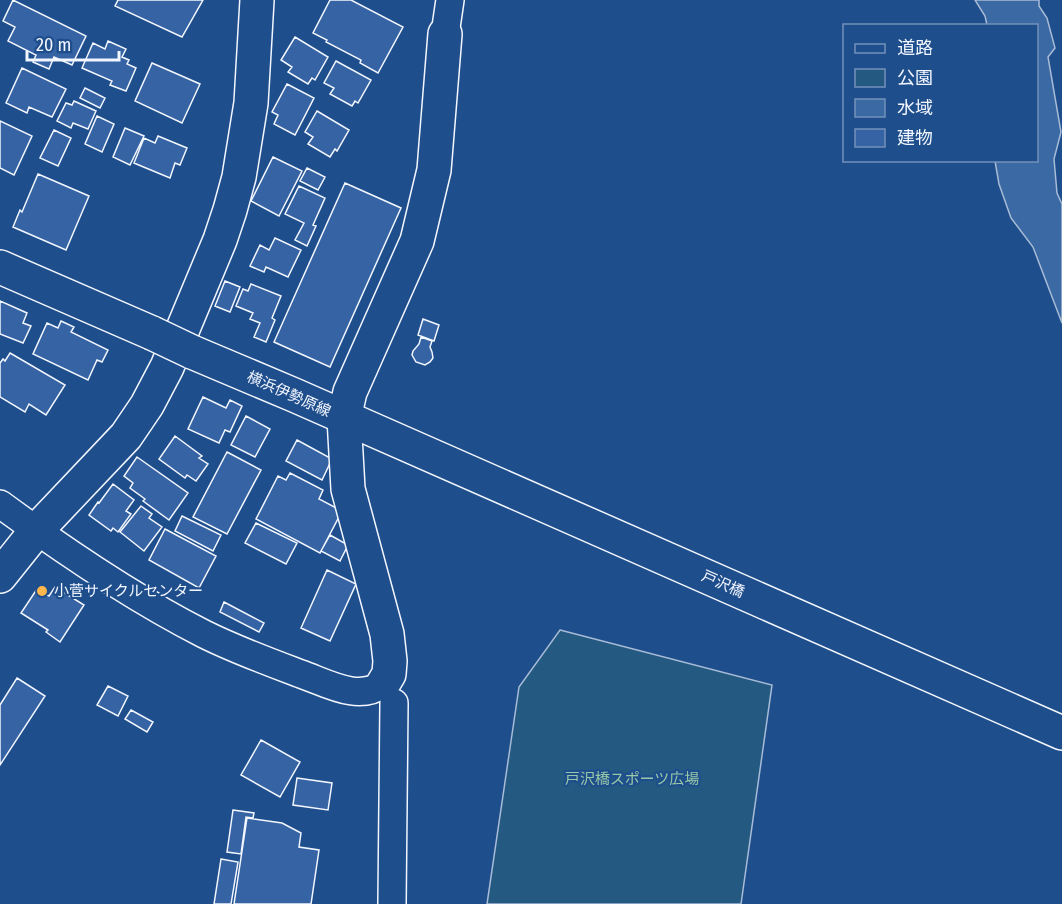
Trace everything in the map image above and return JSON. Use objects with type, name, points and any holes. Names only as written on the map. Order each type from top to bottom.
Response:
[{"type":"street","points":[[0,576],[36,531],[126,436],[147,405],[167,367],[231,210],[239,177],[250,103],[257,0]]},
{"type":"street","points":[[444,0],[445,34]]},
{"type":"street","points":[[392,904],[390,661],[387,634],[348,489],[344,418],[350,392],[417,241],[434,170],[450,0]]},
{"type":"street","name":"横浜伊勢原線","points":[[0,267],[385,436]]},
{"type":"street","name":"戸沢橋","points":[[385,436],[1062,733]]},
{"type":"street","points":[[0,504],[36,531],[128,591],[204,634],[262,660],[348,691],[365,693],[378,688],[389,694]]},
{"type":"green space","name":"戸沢橋スポーツ広場","points":[[560,630],[772,685],[741,904],[487,904],[519,687]]},
{"type":"water","points":[[975,0],[1039,0],[1039,6],[1047,18],[1055,48],[1048,57],[1061,132],[1054,159],[1057,193],[1062,204],[1062,323],[1033,247],[1011,218],[999,184],[995,162],[1038,162],[1038,24],[987,24],[985,16]]},
{"type":"building","points":[[13,0],[86,36],[72,65],[54,57],[49,69],[33,62],[36,55],[8,41],[15,27],[3,21]]},
{"type":"building","points":[[118,0],[203,0],[182,37],[115,6]]},
{"type":"building","points":[[330,0],[351,0],[403,27],[378,73],[360,63],[361,60],[313,33]]},
{"type":"building","points":[[295,37],[328,57],[315,80],[312,78],[308,84],[288,72],[292,67],[281,60]]},
{"type":"building","points":[[108,41],[126,49],[122,57],[129,60],[127,64],[136,68],[126,91],[110,85],[112,81],[82,68],[93,43],[105,49]]},
{"type":"building","points":[[336,61],[371,80],[358,103],[355,101],[352,106],[330,94],[334,88],[324,83]]},
{"type":"building","points":[[152,63],[200,84],[182,123],[135,101]]},
{"type":"building","points":[[22,68],[66,89],[52,117],[29,107],[27,113],[6,103]]},
{"type":"building","points":[[287,84],[314,98],[295,135],[274,124],[278,115],[272,112]]},
{"type":"building","points":[[85,88],[105,98],[100,108],[80,98]]},
{"type":"building","points":[[74,101],[96,111],[88,129],[73,123],[71,128],[57,121],[66,103],[72,105]]},
{"type":"building","points":[[317,111],[349,130],[337,151],[335,149],[330,157],[308,144],[313,137],[305,132]]},
{"type":"building","points":[[97,116],[114,124],[102,152],[85,144]]},
{"type":"building","points":[[0,121],[32,136],[14,175],[0,168]]},
{"type":"building","points":[[125,128],[144,136],[130,165],[113,157]]},
{"type":"building","points":[[54,130],[71,138],[58,166],[40,158]]},
{"type":"building","points":[[158,136],[187,148],[180,165],[175,163],[170,178],[134,163],[144,138],[155,143]]},
{"type":"building","points":[[273,157],[302,171],[279,216],[251,201]]},
{"type":"building","points":[[307,168],[325,177],[318,190],[300,181]]},
{"type":"building","points":[[38,174],[89,196],[66,250],[13,227]]},
{"type":"building","points":[[345,183],[401,208],[330,367],[274,342]]},
{"type":"building","points":[[299,186],[325,198],[307,246],[295,240],[304,223],[285,214]]},
{"type":"building","points":[[275,238],[301,250],[288,277],[266,267],[264,272],[250,266],[260,245],[269,250]]},
{"type":"building","points":[[225,281],[240,287],[230,312],[215,306]]},
{"type":"building","points":[[251,284],[281,296],[266,342],[254,337],[260,323],[250,319],[253,313],[236,306],[243,289],[248,291]]},
{"type":"building","points":[[0,301],[27,313],[23,323],[31,326],[23,343],[0,334]]},
{"type":"building","points":[[423,319],[439,325],[434,341],[418,335]]},
{"type":"building","points":[[61,321],[74,327],[71,332],[108,350],[102,362],[97,360],[88,380],[33,354],[47,323],[58,328]]},
{"type":"building","points":[[421,337],[432,341],[430,347],[433,358],[425,365],[416,362],[412,355]]},
{"type":"building","points":[[10,353],[65,385],[46,415],[29,404],[25,412],[0,397],[0,363],[3,359],[5,361]]},
{"type":"building","points":[[203,397],[226,408],[230,400],[242,406],[230,432],[225,430],[219,443],[188,429]]},
{"type":"building","points":[[246,416],[270,429],[255,457],[231,445]]},
{"type":"building","points":[[175,436],[202,456],[199,458],[208,464],[196,481],[187,475],[185,478],[159,459]]},
{"type":"building","points":[[297,440],[332,459],[322,480],[286,461]]},
{"type":"building","points":[[227,452],[261,470],[227,534],[193,517]]},
{"type":"building","points":[[137,457],[188,493],[169,520],[143,501],[145,499],[130,488],[133,483],[124,476]]},
{"type":"building","points":[[290,473],[323,490],[319,499],[342,511],[320,553],[256,519],[278,476],[286,480]]},
{"type":"building","points":[[113,484],[134,500],[126,511],[131,514],[118,532],[113,528],[111,531],[89,515]]},
{"type":"building","points":[[141,506],[152,514],[149,518],[162,527],[144,551],[120,532]]},
{"type":"building","points":[[182,516],[221,535],[213,551],[175,531]]},
{"type":"building","points":[[256,523],[297,543],[286,564],[245,543]]},
{"type":"building","points":[[165,529],[216,556],[199,588],[149,560]]},
{"type":"building","points":[[330,535],[348,545],[340,561],[321,551]]},
{"type":"building","points":[[327,570],[356,584],[330,641],[301,628]]},
{"type":"building","points":[[55,587],[84,605],[60,642],[46,632],[48,630],[21,613],[37,589],[49,596]]},
{"type":"building","points":[[224,602],[264,623],[259,632],[220,612]]},
{"type":"building","points":[[17,678],[45,696],[0,765],[0,705]]},
{"type":"building","points":[[108,686],[128,696],[118,716],[97,705]]},
{"type":"building","points":[[131,710],[153,722],[147,732],[125,719]]},
{"type":"building","points":[[261,740],[300,762],[280,797],[241,775]]},
{"type":"building","points":[[297,778],[332,783],[328,810],[293,805]]},
{"type":"building","points":[[233,810],[254,813],[253,818],[246,817],[241,854],[227,852]]},
{"type":"building","points":[[247,818],[282,823],[301,833],[299,847],[319,850],[311,904],[234,904]]},
{"type":"building","points":[[221,859],[238,862],[231,904],[214,904]]},
{"type":"place","name":"小菅サイクルセンター","points":[[42,591]]}]
